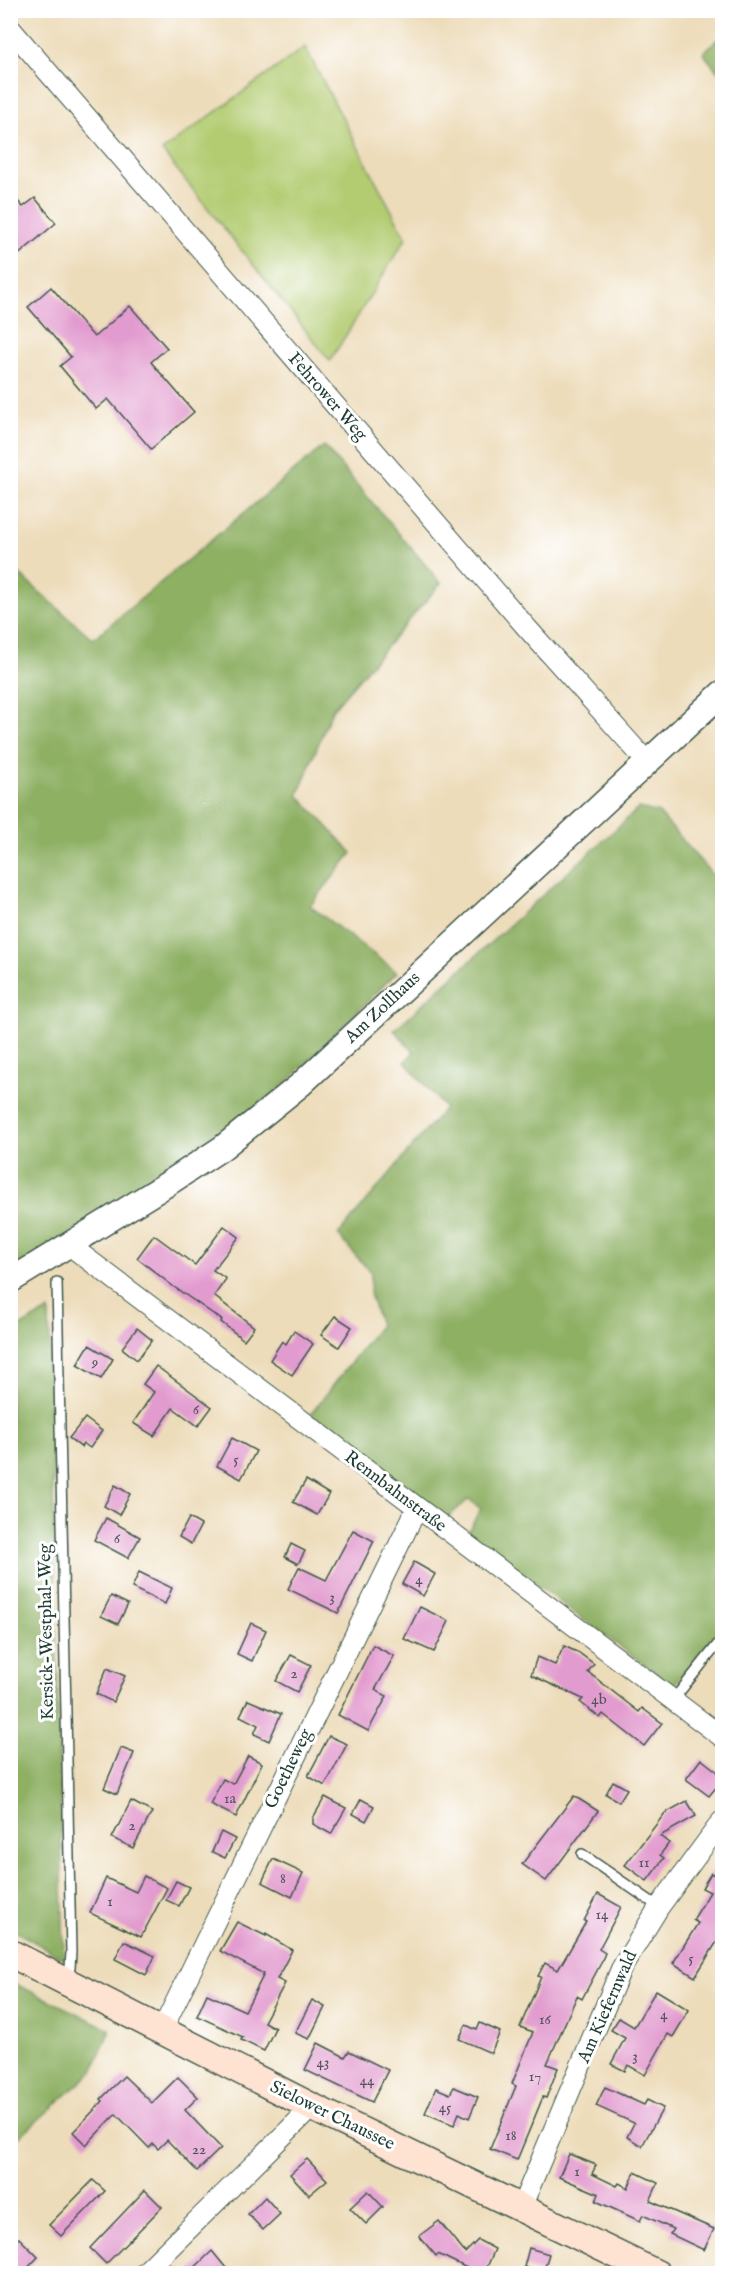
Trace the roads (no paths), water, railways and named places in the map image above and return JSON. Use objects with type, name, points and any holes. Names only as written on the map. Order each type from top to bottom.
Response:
[{"type":"main road","name":"Sielower Chaussee","points":[[10,1953],[312,2107],[657,2274]]},
{"type":"street","name":"Fehrower Weg","points":[[10,28],[526,628],[647,762]]},
{"type":"street","name":"Am Zollhaus","points":[[10,1281],[222,1148],[300,1085],[723,693]]},
{"type":"street","name":"Rennbahnstraße","points":[[69,1245],[723,1737]]},
{"type":"street","name":"Goetheweg","points":[[162,2030],[417,1508]]},
{"type":"street","name":"Am Kiefernwald","points":[[521,2208],[621,1969],[659,1906],[723,1821]]},
{"type":"street","points":[[143,2274],[312,2107]]},
{"type":"lane","name":"Kersick-Westphal-Weg","points":[[57,1282],[71,1952],[70,1968],[64,1980]]},
{"type":"lane","points":[[673,1700],[723,1639]]},
{"type":"lane","points":[[582,1854],[659,1906]]}]
